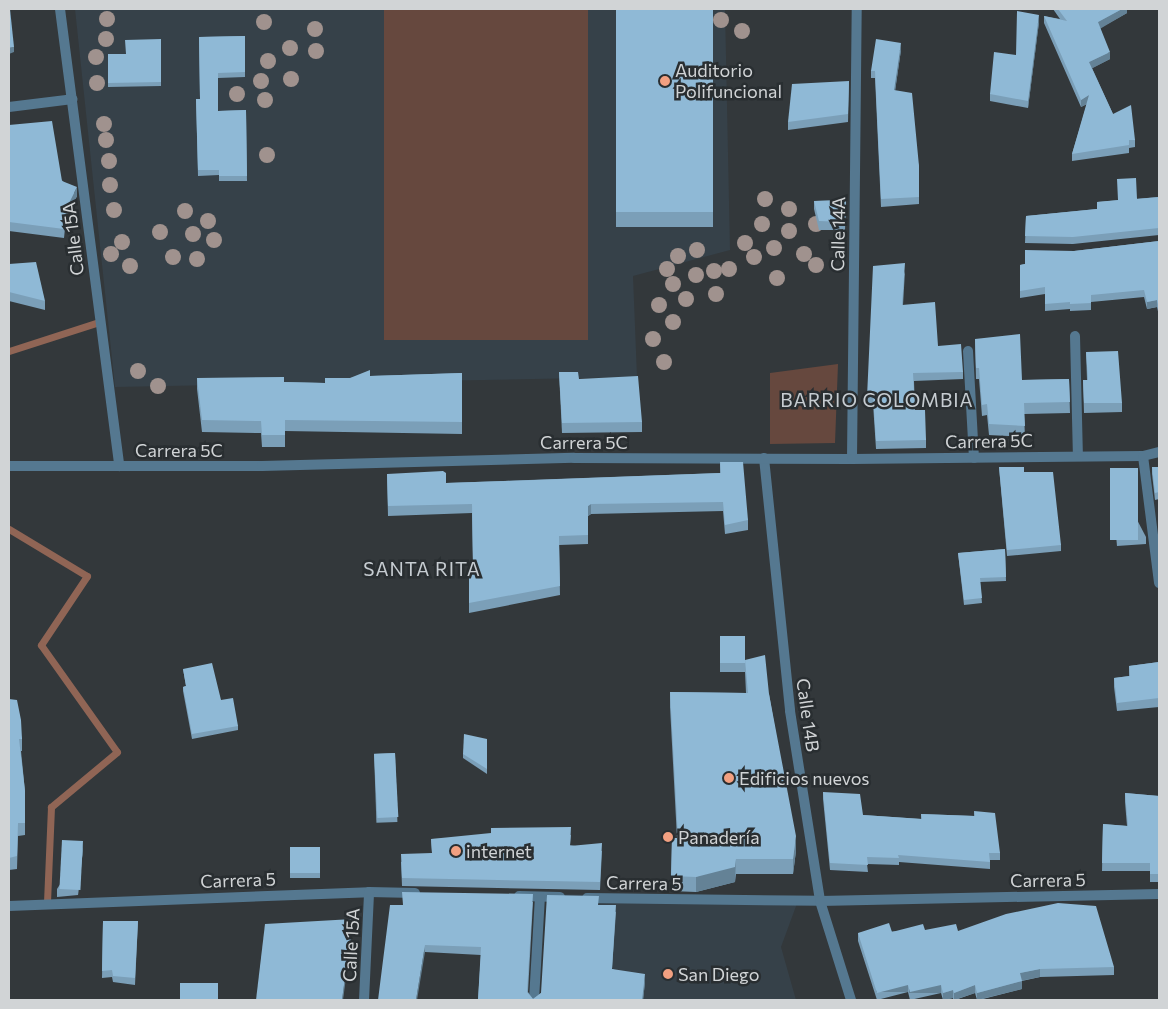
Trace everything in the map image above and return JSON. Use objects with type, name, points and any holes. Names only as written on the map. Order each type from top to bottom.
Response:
[{"type":"street","name":"Calle 15A","points":[[60,9],[119,466]]},
{"type":"street","name":"Calle 14A","points":[[852,459],[857,9]]},
{"type":"street","points":[[9,107],[73,99]]},
{"type":"street","points":[[1076,336],[1078,456]]},
{"type":"street","points":[[968,351],[974,458]]},
{"type":"street","name":"Carrera 5C","points":[[9,466],[262,466],[574,458],[852,459],[1143,456],[1159,452]]},
{"type":"street","points":[[1143,456],[1159,583]]},
{"type":"street","name":"Calle 14B","points":[[764,458],[790,711],[820,901],[851,1000]]},
{"type":"street","name":"Calle 15A","points":[[364,1000],[369,892]]},
{"type":"street","name":"Carrera 5","points":[[9,906],[369,892],[426,894]]},
{"type":"street","name":"Carrera 5","points":[[512,896],[820,901],[1159,894]]},
{"type":"street","points":[[534,1000],[540,897]]},
{"type":"shaded area","points":[[75,9],[725,9],[730,250],[633,276],[637,377],[115,387]]},
{"type":"shaded area","points":[[384,9],[588,9],[588,340],[384,340]]},
{"type":"shaded area","points":[[838,364],[835,443],[770,444],[770,373]]},
{"type":"shaded area","name":"San Diego","points":[[553,894],[799,898],[781,947],[796,1000],[546,1000]]},
{"type":"building","points":[[9,9],[14,47],[9,48]]},
{"type":"building","name":"Auditorio Polifuncional","points":[[616,9],[713,9],[713,212],[616,212]]},
{"type":"building","points":[[1058,9],[1122,9],[1098,22],[1110,52],[1089,62],[1113,114],[1131,105],[1135,140],[1129,140],[1129,145],[1072,154],[1089,95],[1081,100],[1044,16],[1067,21]]},
{"type":"building","points":[[1017,11],[1039,15],[1028,101],[990,94],[994,52],[1016,55]]},
{"type":"building","points":[[245,36],[245,72],[218,73],[218,111],[246,110],[247,176],[219,176],[219,170],[198,170],[196,99],[200,99],[199,37]]},
{"type":"building","points":[[161,39],[161,82],[108,83],[108,54],[126,54],[125,40]]},
{"type":"building","points":[[876,39],[901,43],[894,90],[912,93],[919,166],[919,197],[881,199],[875,71],[871,71]]},
{"type":"building","points":[[849,81],[848,114],[788,122],[792,84]]},
{"type":"building","points":[[52,121],[62,181],[77,187],[66,209],[64,229],[9,222],[9,125]]},
{"type":"building","points":[[1136,178],[1137,199],[1159,197],[1159,228],[1073,237],[1025,236],[1026,216],[1097,209],[1097,202],[1118,200],[1117,179]]},
{"type":"building","points":[[846,200],[845,222],[819,221],[814,201]]},
{"type":"building","points":[[1159,241],[1159,309],[1157,300],[1147,302],[1144,290],[1091,295],[1091,303],[1070,304],[1070,302],[1045,304],[1045,287],[1020,291],[1020,265],[1025,264],[1025,250],[1074,251]]},
{"type":"building","points":[[36,262],[45,301],[9,292],[9,264]]},
{"type":"building","points":[[905,263],[902,305],[935,302],[938,346],[961,344],[963,372],[913,373],[915,410],[925,410],[926,440],[876,441],[873,396],[867,397],[873,266]]},
{"type":"building","points":[[1020,334],[1022,380],[1069,379],[1070,402],[1024,403],[1025,426],[989,424],[987,404],[982,405],[979,368],[976,368],[975,339]]},
{"type":"building","points":[[1118,351],[1122,403],[1084,403],[1083,380],[1088,380],[1086,352]]},
{"type":"building","points":[[370,370],[370,376],[462,373],[462,422],[285,420],[285,435],[262,435],[261,421],[202,420],[197,378],[284,377],[284,382],[325,383],[325,378],[350,378]]},
{"type":"building","points":[[559,372],[578,372],[579,379],[638,376],[642,422],[562,423]]},
{"type":"building","points":[[720,462],[743,462],[748,520],[725,525],[723,502],[591,504],[588,506],[588,535],[559,536],[560,586],[469,603],[469,566],[473,565],[472,504],[388,506],[387,474],[443,471],[446,473],[446,483],[505,481],[721,473]]},
{"type":"building","points":[[999,467],[1024,467],[1024,472],[1053,472],[1061,545],[1007,550]]},
{"type":"building","points":[[1152,467],[1159,467],[1159,492],[1155,493]]},
{"type":"building","points":[[1110,468],[1138,468],[1138,540],[1110,540]]},
{"type":"building","points":[[1005,549],[1006,577],[980,578],[982,598],[964,600],[958,553]]},
{"type":"building","points":[[720,636],[745,636],[745,663],[720,663]]},
{"type":"building","name":"Edificios nuevos","points":[[765,655],[769,694],[796,836],[793,859],[736,859],[735,867],[696,877],[671,876],[672,838],[678,838],[670,692],[748,693],[745,660]]},
{"type":"building","points":[[1159,662],[1159,698],[1117,703],[1114,678],[1130,676],[1129,666]]},
{"type":"building","points":[[212,663],[221,700],[233,698],[238,726],[192,734],[183,687],[186,686],[183,669]]},
{"type":"building","points":[[9,699],[17,700],[21,720],[22,739],[19,739],[25,791],[25,823],[18,823],[17,856],[9,858]]},
{"type":"building","points":[[464,734],[487,739],[487,769],[463,754]]},
{"type":"building","points":[[395,753],[398,817],[377,818],[374,754]]},
{"type":"building","points":[[823,792],[860,794],[863,815],[922,819],[921,814],[975,816],[974,811],[995,813],[1000,853],[989,853],[990,862],[898,855],[899,858],[867,857],[868,865],[830,863]]},
{"type":"building","points":[[1125,793],[1159,796],[1159,874],[1150,874],[1150,863],[1102,863],[1103,824],[1128,826]]},
{"type":"building","points":[[571,827],[570,846],[602,843],[600,882],[402,878],[401,854],[432,853],[431,839],[491,833],[491,828]]},
{"type":"building","points":[[62,840],[83,841],[80,890],[59,889]]},
{"type":"building","points":[[290,847],[320,847],[320,873],[290,873]]},
{"type":"building","points":[[402,892],[533,894],[527,992],[533,999],[541,993],[547,895],[599,896],[598,905],[616,905],[612,969],[645,974],[642,1000],[478,1000],[481,947],[425,945],[416,1000],[378,1000],[390,905],[403,905]]},
{"type":"building","points":[[1058,903],[1096,906],[1114,967],[1040,969],[1020,973],[1022,981],[977,993],[975,985],[954,993],[953,990],[943,993],[941,985],[910,992],[908,985],[877,993],[858,933],[889,923],[892,932],[923,924],[925,930],[956,924],[958,931],[1006,914]]},
{"type":"building","points":[[353,919],[342,1000],[256,1000],[265,924]]},
{"type":"building","points":[[103,921],[138,921],[135,978],[113,976],[112,970],[102,971]]},
{"type":"building","points":[[180,983],[218,983],[218,1000],[180,1000]]},
{"type":"waterway","points":[[9,351],[99,322]]},
{"type":"waterway","points":[[9,529],[87,576],[41,645],[117,752],[51,807],[47,903]]},
{"type":"place","name":"Auditorio Polifuncional","points":[[665,81]]},
{"type":"place","name":"Edificios nuevos","points":[[729,778]]},
{"type":"place","name":"Panadería","points":[[668,837]]},
{"type":"place","name":"internet","points":[[456,851]]},
{"type":"place","name":"San Diego","points":[[668,974]]},
{"type":"district","name":"BARRIO COLOMBIA","points":[[877,400]]},
{"type":"district","name":"SANTA RITA","points":[[422,569]]}]
